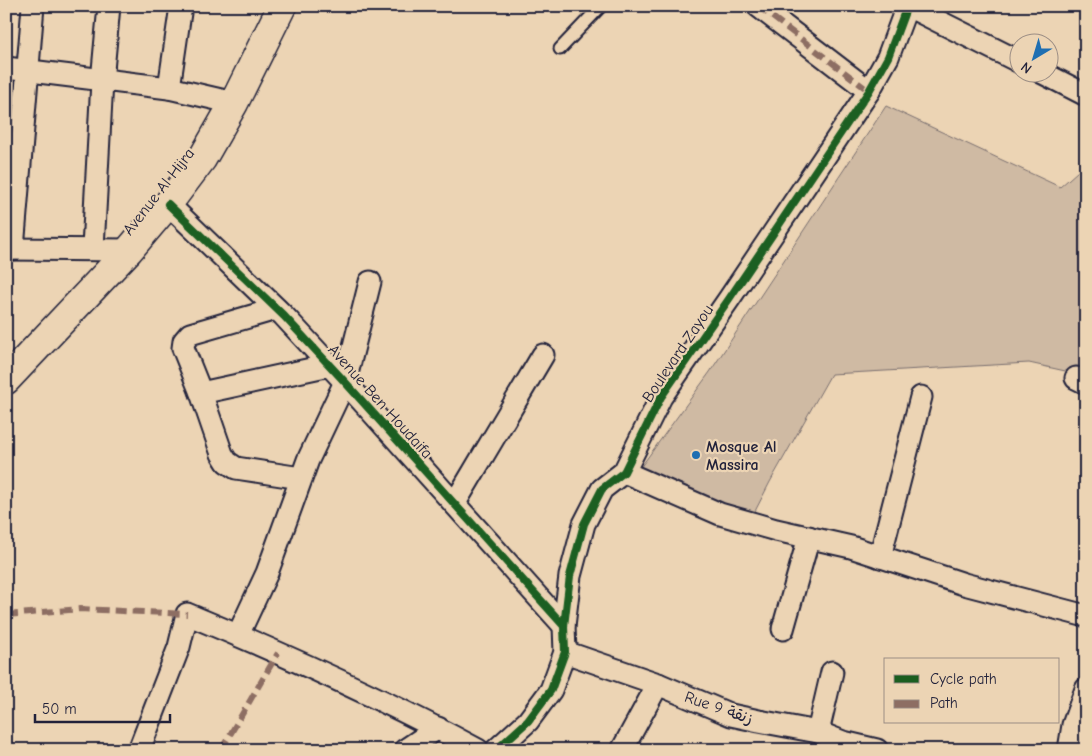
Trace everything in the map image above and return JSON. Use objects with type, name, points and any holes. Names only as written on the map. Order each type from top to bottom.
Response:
[{"type":"street","points":[[33,6],[16,69],[10,249],[93,248],[129,250]]},
{"type":"street","points":[[93,248],[102,81],[109,6]]},
{"type":"street","points":[[169,88],[182,6]]},
{"type":"street","name":"Avenue Al Hijra","points":[[10,372],[129,250],[168,204],[202,159],[234,102],[282,6]]},
{"type":"street","points":[[758,6],[869,91]]},
{"type":"street","points":[[908,6],[1010,57]]},
{"type":"street","name":"Boulevard Zayou","points":[[496,750],[528,721],[551,690],[565,652],[564,626],[570,576],[584,524],[602,489],[624,472],[661,397],[869,91],[888,57],[908,6]]},
{"type":"street","points":[[16,69],[169,88],[234,102]]},
{"type":"street","points":[[1060,82],[1086,95]]},
{"type":"street","name":"Avenue Ben Houdaifa","points":[[168,204],[276,309],[330,365],[564,626]]},
{"type":"street","points":[[238,635],[267,573],[308,460],[345,382],[370,282]]},
{"type":"street","points":[[276,309],[190,334],[184,340],[183,348],[222,454],[227,462],[236,468],[301,478]]},
{"type":"street","points":[[455,503],[543,355]]},
{"type":"street","points":[[201,393],[330,365]]},
{"type":"street","points":[[880,557],[921,397]]},
{"type":"street","points":[[624,472],[720,514],[851,547],[964,584],[1082,615],[1086,614]]},
{"type":"street","points":[[783,629],[809,537]]},
{"type":"street","points":[[139,750],[180,647],[187,614],[334,677],[438,728],[478,750]]},
{"type":"street","name":"Rue 9 زنقة","points":[[565,652],[658,684],[731,715],[818,732],[844,742],[877,750]]},
{"type":"street","points":[[818,732],[832,672]]},
{"type":"street","points":[[622,750],[658,684]]},
{"type":"street","points":[[1068,750],[1073,725],[1086,689]]},
{"type":"street","points":[[406,750],[438,728]]},
{"type":"lane","points":[[560,49],[602,6]]},
{"type":"shaded area","points":[[886,106],[1060,187],[1086,164],[1086,348],[1079,374],[1029,363],[831,374],[752,517],[640,468],[710,372]]},
{"type":"marked path","points":[[758,6],[869,91]]},
{"type":"marked path","points":[[6,615],[80,609],[187,614]]},
{"type":"marked path","points":[[221,750],[278,653]]},
{"type":"cycle path","points":[[496,750],[528,721],[551,690],[565,652],[564,626],[570,576],[584,524],[602,489],[624,472],[661,397],[869,91],[888,57],[907,6]]},
{"type":"cycle path","points":[[168,204],[284,316],[564,626]]},
{"type":"place","name":"Mosque Al Massira","points":[[696,455]]}]
